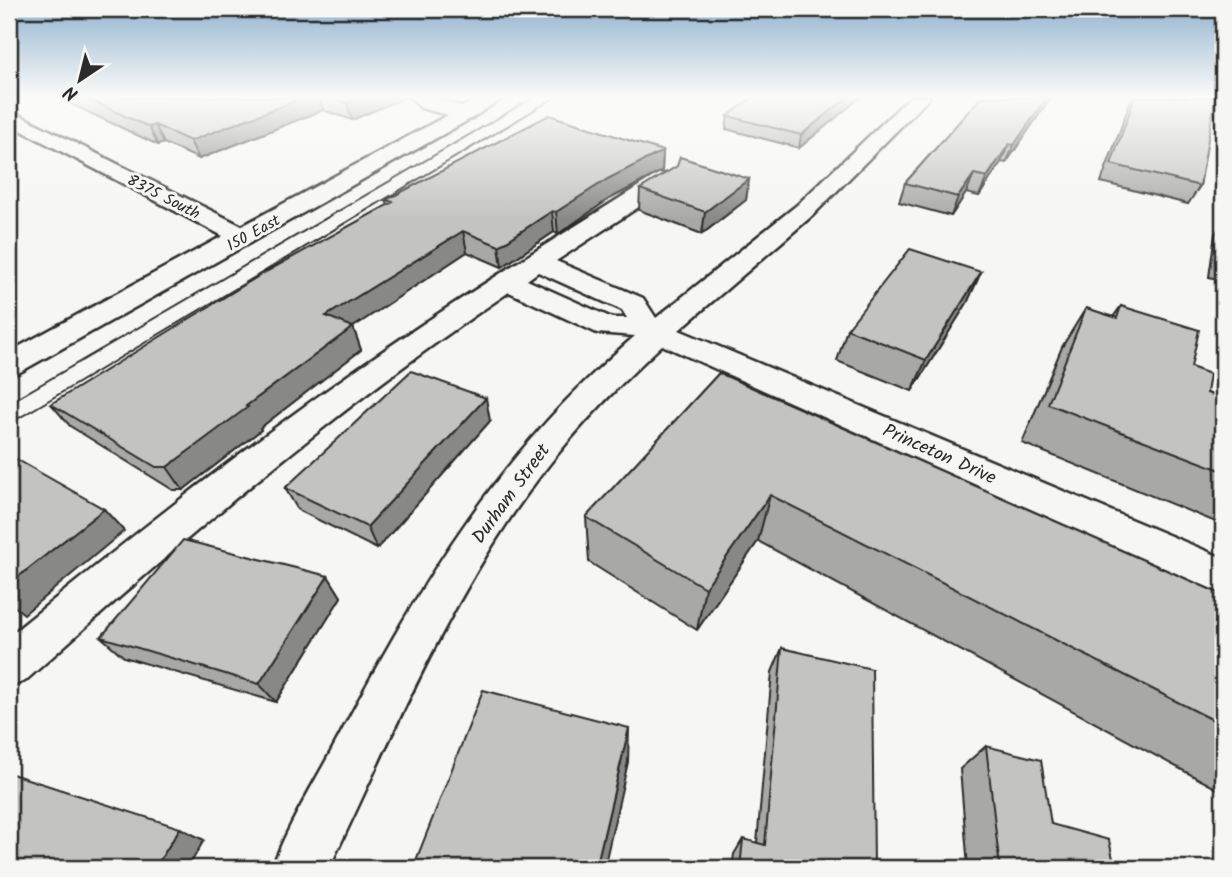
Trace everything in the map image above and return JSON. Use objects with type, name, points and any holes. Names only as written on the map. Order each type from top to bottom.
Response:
[{"type":"street","name":"8375 South","points":[[52,138],[244,237]]},
{"type":"street","name":"150 East","points":[[9,365],[422,138]]},
{"type":"street","name":"Durham Street","points":[[300,868],[439,597],[495,509],[549,439],[652,329],[764,246],[879,138]]},
{"type":"street","points":[[9,665],[126,566],[280,443],[401,352],[666,179]]},
{"type":"street","points":[[537,262],[633,304],[652,329]]},
{"type":"street","points":[[508,281],[607,327],[652,329]]},
{"type":"street","name":"Princeton Drive","points":[[652,329],[1223,577]]},
{"type":"building","points":[[505,138],[622,138],[663,151],[609,178],[556,212],[552,211],[499,246],[463,231],[326,316],[353,327],[167,467],[156,467],[51,404],[262,274],[393,202],[386,200]]},
{"type":"building","points":[[945,138],[1019,138],[1014,145],[1009,144],[987,177],[974,174],[958,197],[905,183]]},
{"type":"building","points":[[1120,138],[1208,138],[1200,186],[1111,164]]},
{"type":"building","points":[[680,157],[749,179],[705,212],[640,189],[677,166]]},
{"type":"building","points":[[910,249],[981,272],[926,360],[847,329]]},
{"type":"building","points":[[1121,306],[1199,330],[1191,367],[1210,374],[1207,393],[1223,399],[1223,471],[1048,404],[1086,308],[1117,318]]},
{"type":"building","points":[[411,371],[486,398],[367,527],[285,488]]},
{"type":"building","points":[[719,373],[1223,595],[1223,725],[770,495],[705,588],[586,517]]},
{"type":"building","points":[[9,455],[104,509],[9,584]]},
{"type":"building","points":[[183,540],[328,576],[259,684],[101,637]]},
{"type":"building","points":[[782,648],[872,669],[874,868],[740,868],[743,839],[765,845]]},
{"type":"building","points":[[483,690],[629,728],[596,868],[413,868]]},
{"type":"building","points":[[986,746],[1041,760],[1051,824],[1109,840],[1115,868],[1000,868]]},
{"type":"building","points":[[9,773],[180,828],[155,868],[9,868]]},
{"type":"tram line","points":[[9,403],[464,138]]},
{"type":"tram line","points":[[9,424],[488,138]]}]
